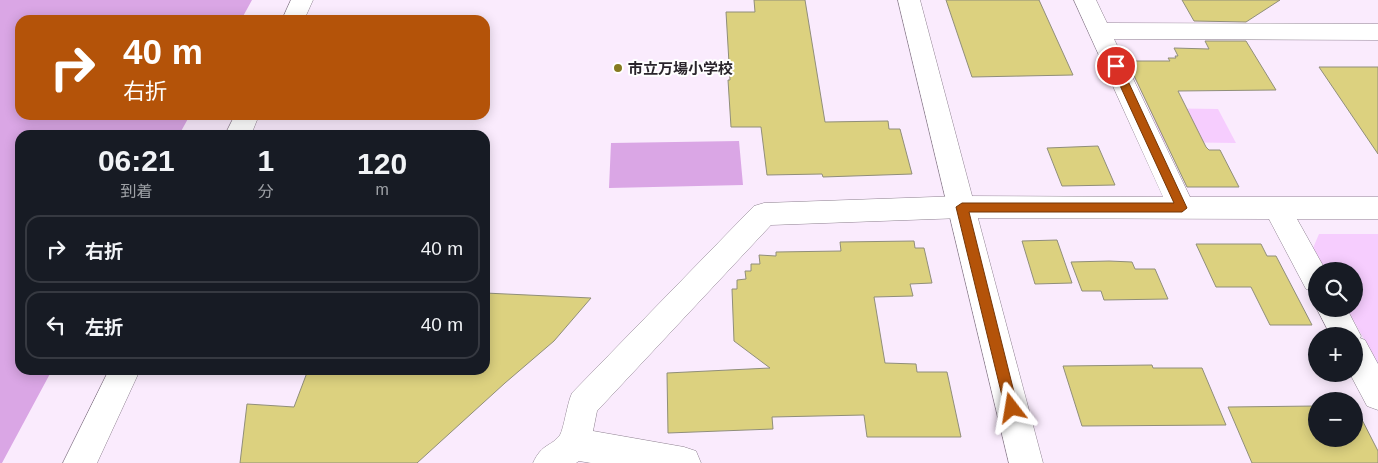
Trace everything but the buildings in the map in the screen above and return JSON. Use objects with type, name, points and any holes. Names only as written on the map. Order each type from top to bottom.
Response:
[{"type":"street","points":[[295,15],[302,0]]},
{"type":"street","points":[[909,0],[1026,463]]},
{"type":"street","points":[[1085,0],[1182,208]]},
{"type":"street","points":[[1099,31],[1378,32]]},
{"type":"street","points":[[684,463],[562,453],[583,404],[764,214],[962,207],[1378,208]]},
{"type":"street","points":[[1277,208],[1308,265]]},
{"type":"street","points":[[1363,367],[1378,395]]},
{"type":"street","points":[[80,463],[124,375]]},
{"type":"shaded area","points":[[0,0],[252,0],[244,15],[15,15],[15,120],[187,120],[182,130],[15,130],[15,375],[49,375],[2,463],[0,463]]},
{"type":"shaded area","points":[[1149,108],[1218,109],[1236,143],[1164,142]]},
{"type":"shaded area","points":[[739,141],[743,185],[609,188],[611,143]]},
{"type":"shaded area","points":[[1319,234],[1378,234],[1378,364],[1363,337],[1363,327],[1357,327],[1352,317],[1363,317],[1363,262],[1321,262],[1313,248]]},
{"type":"place","name":"市立万場小学校","points":[[618,68]]},
{"type":"route","points":[[1012,408],[962,207],[1182,208],[1116,66]]}]
